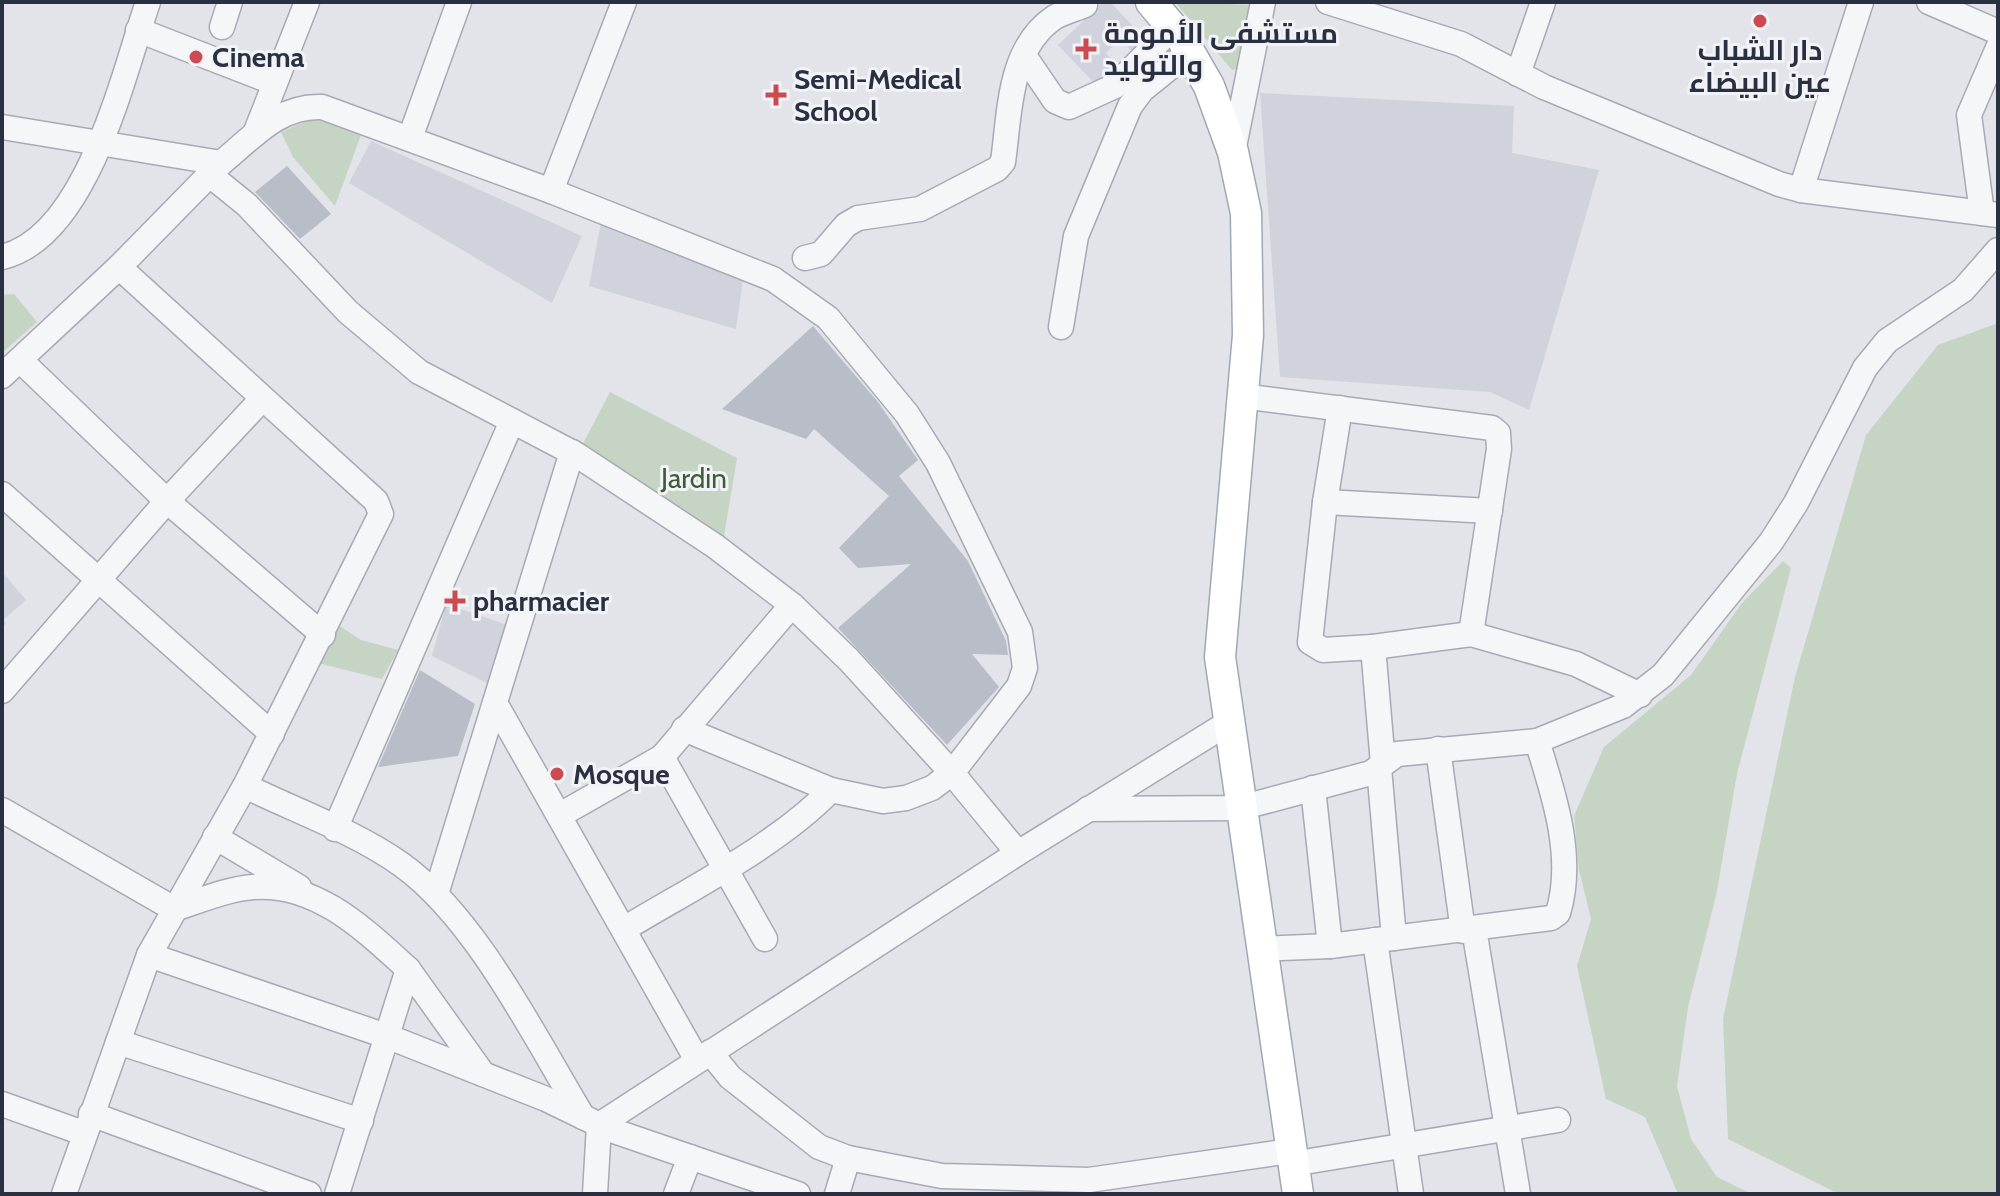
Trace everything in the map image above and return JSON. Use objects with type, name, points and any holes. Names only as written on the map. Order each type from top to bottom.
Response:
[{"type":"main road","points":[[1151,2],[1181,39],[1209,86],[1233,152],[1246,213],[1249,267],[1242,396],[1222,603],[1220,657],[1298,1194]]},
{"type":"street","points":[[2,257],[13,254],[47,230],[75,197],[100,144],[148,2]]},
{"type":"street","points":[[222,27],[230,2]]},
{"type":"street","points":[[254,137],[307,2]]},
{"type":"street","points":[[410,138],[459,2]]},
{"type":"street","points":[[551,191],[624,2]]},
{"type":"street","points":[[1233,152],[1263,2]]},
{"type":"street","points":[[1328,2],[1461,44],[1518,74],[1748,172],[1801,190],[1990,214],[1969,115],[1998,48]]},
{"type":"street","points":[[1518,74],[1543,2]]},
{"type":"street","points":[[1801,190],[1861,2]]},
{"type":"street","points":[[1929,2],[1998,32]]},
{"type":"street","points":[[805,258],[821,254],[846,225],[858,218],[920,209],[997,169],[1003,162],[1011,87],[1036,35],[1055,17],[1085,5]]},
{"type":"street","points":[[138,30],[275,83]]},
{"type":"street","points":[[1025,57],[1055,101],[1069,107],[1115,86],[1181,39]]},
{"type":"street","points":[[1061,327],[1076,236],[1130,106],[1181,39]]},
{"type":"street","points":[[323,635],[11,368],[119,267],[216,169],[298,106],[322,107],[410,138],[773,279],[793,290],[828,318],[907,414],[965,515],[1020,632],[1025,668],[1019,686],[952,773],[932,788],[894,800],[860,798],[831,790],[684,729]]},
{"type":"street","points":[[2,127],[216,169],[348,312],[419,372],[572,452],[715,546],[792,605],[849,660],[952,773],[1018,853]]},
{"type":"street","points":[[1088,809],[1240,808],[1381,766],[1397,754],[1537,741],[1623,706],[1663,675],[1771,542],[1796,503],[1865,368],[1887,341],[1963,290],[1998,250]]},
{"type":"street","points":[[64,1194],[149,955],[245,786],[379,521],[380,511],[376,501],[119,267]]},
{"type":"street","points":[[1242,396],[1492,428],[1498,433],[1499,449],[1471,634]]},
{"type":"street","points":[[2,691],[167,501],[262,399]]},
{"type":"street","points":[[1340,408],[1325,502],[1310,642],[1323,650],[1471,634],[1576,664],[1640,695]]},
{"type":"street","points":[[335,829],[512,421]]},
{"type":"street","points":[[436,894],[572,452]]},
{"type":"street","points":[[2,494],[272,734]]},
{"type":"street","points":[[1325,502],[1490,511]]},
{"type":"street","points":[[560,815],[662,757],[792,605]]},
{"type":"street","points":[[1373,647],[1381,766],[1385,939],[1411,1194]]},
{"type":"street","points":[[495,703],[624,929],[704,1056],[808,1140],[848,1158],[942,1176],[1089,1180],[1404,1145],[1558,1120]]},
{"type":"street","points":[[591,1121],[704,1056],[1018,853],[1228,723]]},
{"type":"street","points":[[1261,949],[1330,946],[1468,930],[1551,918],[1558,913],[1565,892],[1565,861],[1552,788],[1537,741]]},
{"type":"street","points":[[1438,749],[1468,930],[1508,1128],[1518,1194]]},
{"type":"street","points":[[662,757],[765,939]]},
{"type":"street","points":[[245,786],[401,864],[436,894],[478,947],[591,1121],[595,1194]]},
{"type":"street","points":[[1313,788],[1330,946]]},
{"type":"street","points":[[624,929],[724,868],[814,807],[831,790]]},
{"type":"street","points":[[2,810],[174,909],[251,887],[311,894]]},
{"type":"street","points":[[215,837],[311,894],[373,937],[408,969],[483,1074]]},
{"type":"street","points":[[149,955],[389,1037],[760,1188],[798,1194]]},
{"type":"street","points":[[337,1194],[408,969]]},
{"type":"street","points":[[118,1042],[361,1121]]},
{"type":"street","points":[[2,1104],[87,1123],[309,1194]]},
{"type":"street","points":[[676,1194],[690,1157]]},
{"type":"street","points":[[837,1194],[848,1158]]},
{"type":"shaded area","name":"مستشفى الأمومة والتوليد","points":[[1103,2],[1110,2],[1146,40],[1133,52],[1120,39],[1106,53],[1119,69],[1099,88],[1058,45]]},
{"type":"shaded area","points":[[1260,93],[1514,106],[1512,153],[1599,170],[1529,410],[1490,392],[1280,377]]},
{"type":"shaded area","points":[[371,141],[582,236],[552,303],[349,183]]},
{"type":"shaded area","points":[[601,222],[743,279],[736,329],[589,286]]},
{"type":"shaded area","points":[[4,574],[26,600],[3,620],[6,624],[2,627]]},
{"type":"shaded area","points":[[446,604],[507,625],[487,683],[432,656]]},
{"type":"green space","points":[[1175,2],[1253,5],[1241,68],[1232,70]]},
{"type":"green space","points":[[313,118],[361,135],[335,206],[293,157],[281,132]]},
{"type":"green space","points":[[14,294],[37,322],[2,353],[2,295]]},
{"type":"green space","points":[[1998,323],[1998,1194],[1839,1194],[1728,1139],[1723,1019],[1795,677],[1866,435],[1938,345]]},
{"type":"green space","name":"Jardin","points":[[610,392],[737,458],[723,542],[577,455]]},
{"type":"green space","points":[[1783,561],[1791,568],[1737,774],[1716,896],[1688,1007],[1677,1086],[1691,1139],[1717,1177],[1752,1194],[1678,1194],[1645,1117],[1606,1099],[1577,966],[1591,919],[1579,870],[1574,816],[1604,747],[1691,675],[1742,603]]},
{"type":"green space","points":[[338,625],[361,640],[398,650],[382,679],[318,663]]},
{"type":"building","points":[[287,166],[331,214],[300,239],[255,192]]},
{"type":"building","points":[[813,326],[878,402],[918,460],[899,476],[968,561],[1006,641],[1008,655],[972,654],[999,687],[947,745],[838,628],[911,564],[858,568],[839,548],[889,496],[814,429],[806,439],[722,409]]},
{"type":"building","points":[[420,670],[475,704],[458,756],[378,767]]},
{"type":"place","name":"دار الشباب عين البيضاء","points":[[1760,21]]},
{"type":"place","name":"مستشفى الأمومة والتوليد","points":[[1086,49]]},
{"type":"place","name":"Cinema","points":[[196,57]]},
{"type":"place","name":"Semi-Medical School","points":[[776,95]]},
{"type":"place","name":"pharmacier","points":[[455,601]]},
{"type":"place","name":"Mosque","points":[[557,774]]}]
